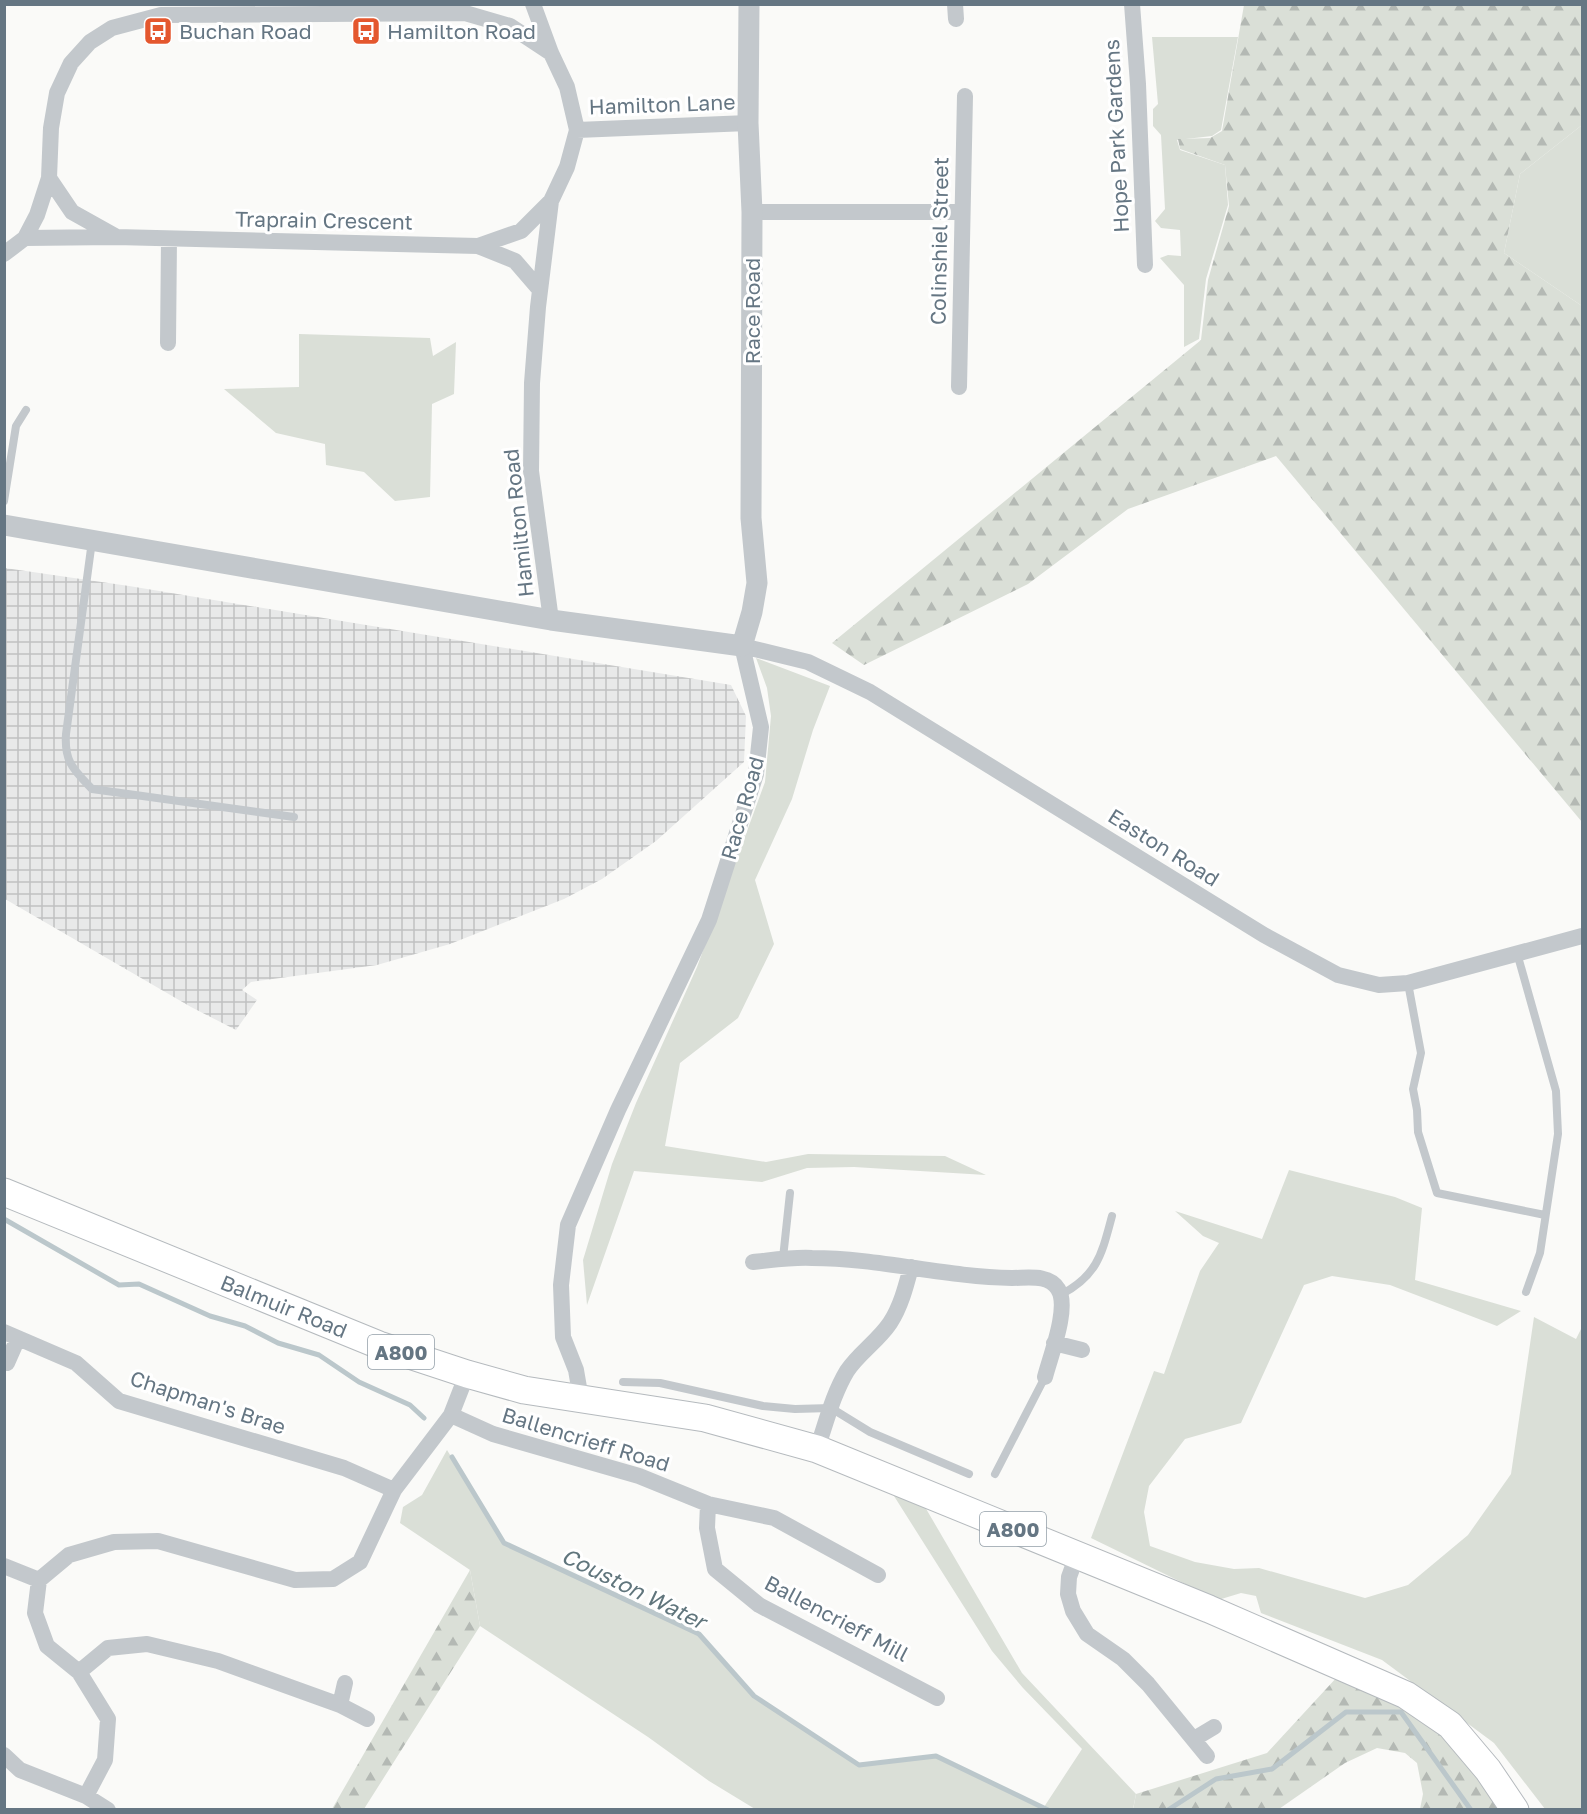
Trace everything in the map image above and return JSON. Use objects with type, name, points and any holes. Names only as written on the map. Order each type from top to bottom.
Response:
[{"type":"main road","name":"Balmuir Road","points":[[4,1192],[379,1345],[467,1374],[524,1390],[705,1418],[817,1449]]},
{"type":"main road","name":"A800","points":[[817,1449],[1209,1609],[1406,1695],[1450,1725],[1488,1770],[1515,1809]]},
{"type":"street","name":"Hamilton Road","points":[[533,4],[551,53],[567,87],[577,130],[567,167],[551,201],[532,383],[531,471],[550,620]]},
{"type":"street","name":"Race Road","points":[[581,1399],[576,1370],[563,1337],[561,1285],[568,1225],[618,1110],[709,920],[756,774],[761,727],[742,646],[752,612],[757,583],[751,518],[752,212],[748,123],[749,4]]},
{"type":"street","name":"Hope Park Gardens","points":[[1132,4],[1138,84],[1145,265]]},
{"type":"street","points":[[4,254],[25,238],[37,215],[49,177],[51,128],[57,93],[71,63],[90,42],[112,28],[161,15],[472,9],[510,26],[551,53]]},
{"type":"street","name":"Colinshiel Street","points":[[959,387],[965,96]]},
{"type":"street","name":"Hamilton Lane","points":[[577,130],[748,123]]},
{"type":"street","name":"Traprain Crescent","points":[[49,177],[72,212],[116,237],[478,246],[521,231],[551,201]]},
{"type":"street","points":[[752,212],[962,212]]},
{"type":"street","points":[[25,238],[116,237]]},
{"type":"street","points":[[168,343],[169,239]]},
{"type":"street","name":"Traprain Crescent","points":[[478,246],[515,261],[540,290]]},
{"type":"street","points":[[4,525],[550,620],[742,646]]},
{"type":"street","name":"Easton Road","points":[[742,646],[808,662],[870,692],[1264,935],[1338,975],[1379,985],[1408,983],[1582,936]]},
{"type":"street","points":[[753,1262],[813,1257],[911,1267],[986,1278],[1047,1279],[1057,1286],[1062,1294],[1062,1311],[1045,1377]]},
{"type":"street","points":[[817,1449],[831,1408],[847,1372],[893,1317],[901,1303],[911,1267]]},
{"type":"street","name":"Chapman's Brae","points":[[7,1363],[11,1335],[76,1363],[119,1401],[344,1468],[394,1490]]},
{"type":"street","points":[[1054,1343],[1082,1350]]},
{"type":"street","points":[[86,1796],[105,1760],[108,1719],[80,1672],[46,1646],[35,1613],[39,1580],[69,1555],[114,1542],[158,1541],[295,1580],[333,1579],[360,1562],[394,1490],[452,1415],[467,1374]]},
{"type":"street","name":"Ballencrieff Road","points":[[452,1415],[494,1434],[639,1476],[708,1504],[774,1518],[878,1575]]},
{"type":"street","name":"Ballencrieff Mill","points":[[708,1504],[707,1528],[715,1569],[759,1605],[937,1698]]},
{"type":"street","points":[[1077,1555],[1069,1577],[1068,1594],[1073,1611],[1087,1634],[1123,1659],[1148,1684],[1207,1756]]},
{"type":"street","points":[[4,1566],[39,1580]]},
{"type":"street","points":[[80,1672],[108,1648],[147,1644],[218,1661],[339,1705],[367,1719]]},
{"type":"street","points":[[339,1705],[345,1683]]},
{"type":"street","points":[[1194,1739],[1214,1727]]},
{"type":"street","points":[[4,1755],[20,1770],[86,1796],[108,1809]]},
{"type":"lane","points":[[4,501],[16,426],[26,410]]},
{"type":"lane","points":[[92,540],[66,734],[65,750],[71,767],[92,789],[294,818]]},
{"type":"lane","points":[[1517,953],[1556,1091],[1558,1134],[1540,1253],[1526,1292]]},
{"type":"lane","points":[[1408,983],[1421,1053],[1413,1089],[1418,1132],[1437,1193],[1545,1215]]},
{"type":"lane","points":[[783,1258],[790,1193]]},
{"type":"lane","points":[[1062,1294],[1078,1286],[1101,1257],[1112,1216]]},
{"type":"lane","points":[[995,1474],[1045,1377]]},
{"type":"lane","points":[[622,1382],[660,1383],[763,1406],[795,1409],[831,1408],[870,1432],[969,1474]]},
{"type":"shaded area","points":[[5,568],[129,586],[731,685],[746,716],[744,762],[656,841],[602,879],[564,899],[450,944],[377,965],[251,982],[242,990],[257,1000],[236,1030],[191,1007],[5,899]]},
{"type":"green space","points":[[1244,5],[1582,5],[1582,125],[1520,174],[1504,253],[1582,306],[1582,822],[1276,456],[1128,509],[1028,584],[864,665],[832,643],[1201,340],[1208,280],[1229,206],[1225,165],[1180,149],[1178,139],[1210,138],[1222,131]]},
{"type":"green space","points":[[1152,37],[1238,37],[1221,130],[1212,136],[1177,140],[1180,150],[1225,165],[1228,205],[1206,279],[1199,339],[1184,347],[1184,285],[1160,258],[1168,255],[1181,256],[1180,230],[1161,228],[1155,221],[1165,209],[1161,135],[1153,126],[1153,109],[1158,104]]},
{"type":"green space","points":[[1582,125],[1582,306],[1504,253],[1520,174]]},
{"type":"green space","points":[[299,334],[430,338],[433,356],[456,342],[454,394],[432,404],[430,497],[395,501],[364,472],[326,465],[325,444],[276,433],[224,389],[299,387]]},
{"type":"green space","points":[[756,658],[830,686],[813,730],[792,799],[755,880],[774,944],[738,1018],[680,1063],[665,1146],[766,1162],[808,1154],[945,1156],[986,1175],[854,1167],[807,1168],[762,1182],[634,1171],[587,1305],[583,1260],[612,1164],[636,1103],[697,967],[765,782],[771,716],[767,688]]},
{"type":"green space","points":[[1289,1170],[1395,1197],[1422,1208],[1415,1280],[1521,1311],[1497,1326],[1390,1285],[1332,1276],[1304,1285],[1241,1423],[1185,1439],[1149,1486],[1144,1512],[1150,1546],[1195,1562],[1234,1569],[1259,1568],[1365,1598],[1408,1585],[1468,1535],[1511,1474],[1534,1317],[1576,1339],[1582,1327],[1582,1809],[1545,1809],[1494,1743],[1382,1660],[1261,1613],[1256,1596],[1241,1593],[1218,1600],[1091,1538],[1154,1371],[1164,1374],[1200,1271],[1219,1243],[1203,1236],[1175,1211],[1262,1239]]},
{"type":"green space","points":[[447,1450],[504,1543],[699,1634],[754,1696],[858,1765],[936,1756],[1044,1807],[1082,1749],[1023,1688],[992,1651],[894,1496],[918,1495],[1022,1673],[1136,1794],[1133,1809],[755,1809],[709,1781],[648,1737],[480,1626],[470,1570],[400,1523],[403,1507],[422,1495]]},
{"type":"green space","points":[[470,1570],[480,1626],[364,1809],[332,1809]]},
{"type":"green space","points":[[1338,1676],[1382,1692],[1444,1734],[1503,1809],[1420,1809],[1423,1794],[1417,1763],[1405,1753],[1377,1748],[1345,1763],[1279,1809],[1133,1810],[1136,1794],[1267,1753]]},
{"type":"waterway","points":[[4,1219],[119,1285],[139,1284],[210,1316],[245,1326],[278,1343],[319,1355],[359,1382],[410,1405],[424,1418]]},
{"type":"waterway","name":"Couston Water","points":[[452,1457],[504,1543],[699,1634],[754,1696],[859,1765],[936,1756],[1048,1810]]},
{"type":"waterway","name":"Couston Water","points":[[1168,1810],[1216,1779],[1272,1769],[1346,1712],[1401,1712],[1471,1810]]},
{"type":"place","name":"Buchan Road","points":[[158,31]]},
{"type":"place","name":"Hamilton Road","points":[[366,31]]}]
